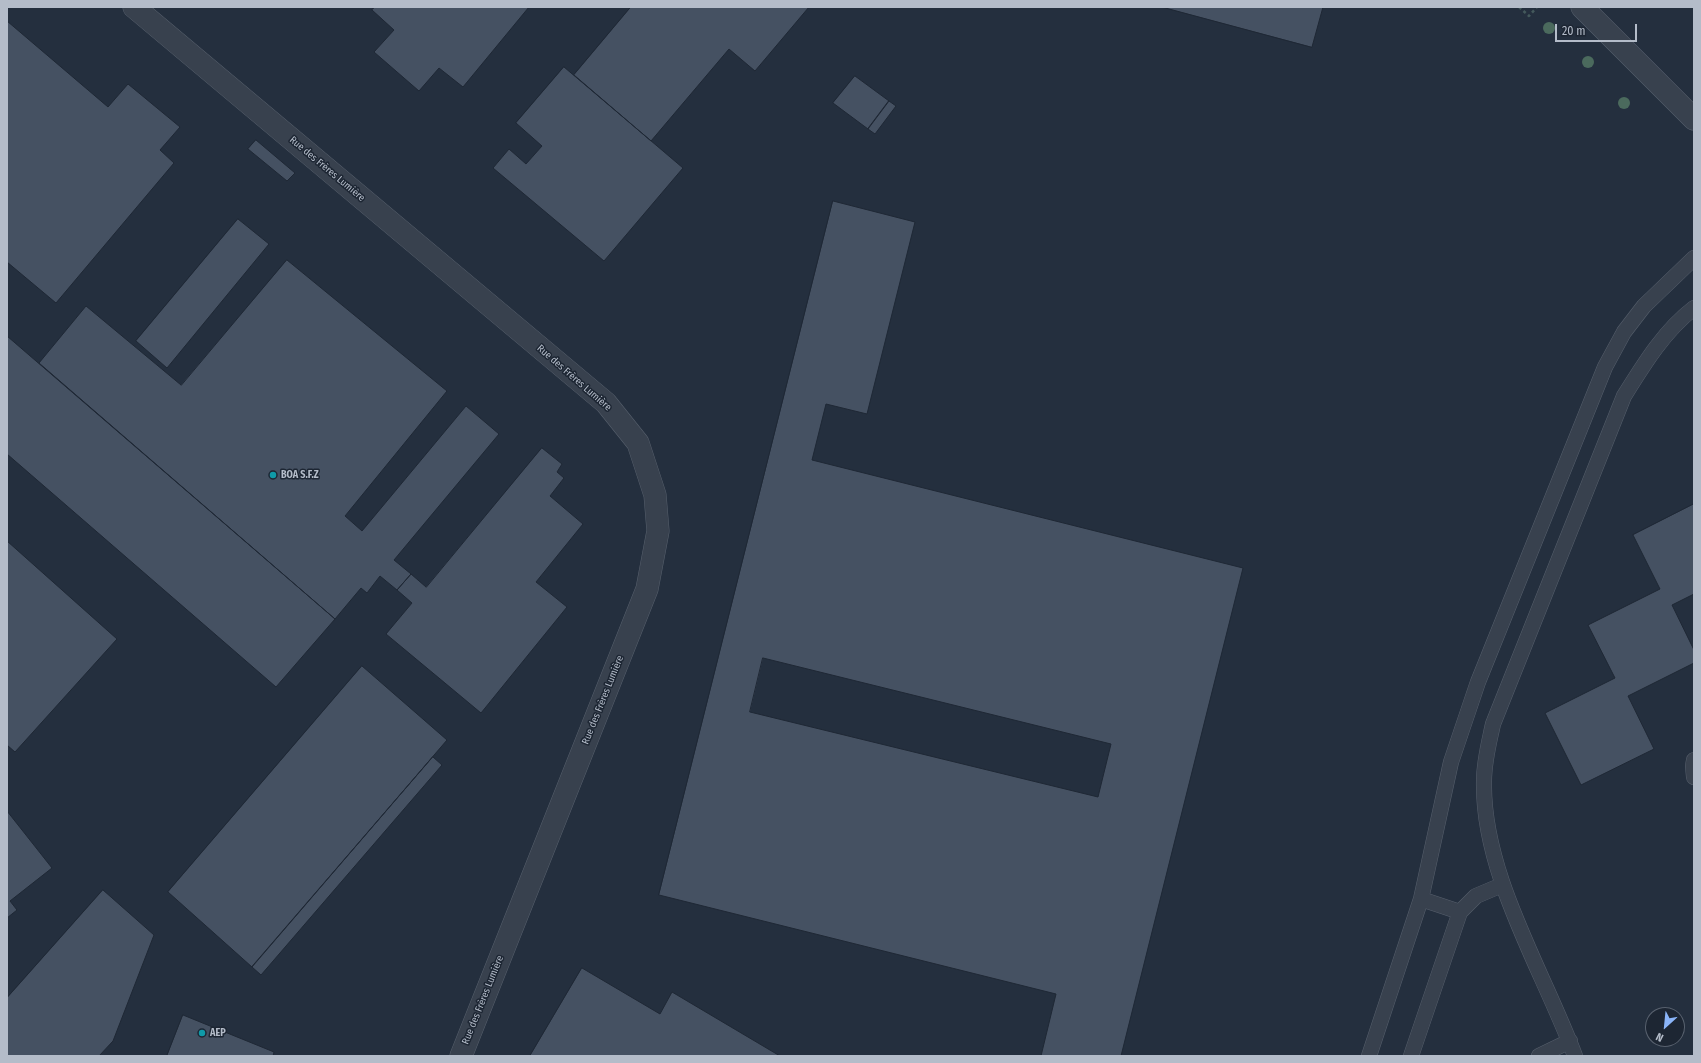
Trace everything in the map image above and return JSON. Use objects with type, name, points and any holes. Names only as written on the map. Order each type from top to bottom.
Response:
[{"type":"street","name":"Rue des Frères Lumière","points":[[134,7],[606,403],[638,443],[655,495],[658,530],[647,589],[461,1056]]},
{"type":"street","points":[[1582,7],[1694,119]]},
{"type":"lane","points":[[1369,1056],[1421,899],[1451,762],[1478,682],[1605,367],[1624,332],[1644,306],[1694,258]]},
{"type":"lane","points":[[1575,1056],[1502,885],[1489,837],[1484,782],[1486,752],[1493,724],[1624,396],[1650,354],[1681,318],[1694,308]]},
{"type":"lane","points":[[1694,760],[1692,766],[1694,777]]},
{"type":"lane","points":[[1411,1056],[1460,912],[1476,896],[1502,885]]},
{"type":"lane","points":[[1421,899],[1460,912]]},
{"type":"lane","points":[[1539,1056],[1570,1042]]},
{"type":"path","points":[[1519,7],[1529,16],[1537,7]]},
{"type":"building","points":[[375,7],[529,7],[463,87],[439,68],[419,91],[374,52],[394,30],[372,10]]},
{"type":"building","points":[[631,7],[809,7],[755,71],[729,49],[651,141],[574,75]]},
{"type":"building","points":[[1162,7],[1323,7],[1312,47]]},
{"type":"building","points":[[7,21],[108,107],[128,84],[180,127],[160,150],[174,163],[56,303],[7,262]]},
{"type":"building","points":[[564,67],[683,168],[604,261],[493,168],[509,149],[526,164],[542,146],[516,123]]},
{"type":"building","points":[[855,76],[889,101],[868,129],[833,103]]},
{"type":"building","points":[[889,101],[896,106],[875,134],[868,129]]},
{"type":"building","points":[[256,140],[295,173],[287,181],[248,149]]},
{"type":"building","points":[[833,201],[915,222],[867,414],[826,404],[812,460],[1243,568],[1121,1056],[1041,1056],[1056,994],[659,895]],"holes":[[[763,658],[1111,744],[1098,797],[750,712]]]},
{"type":"building","points":[[238,219],[269,244],[167,368],[136,341]]},
{"type":"building","name":"BOA S.F.Z","points":[[287,260],[447,391],[345,516],[362,531],[466,406],[499,434],[394,560],[411,574],[397,590],[380,576],[367,593],[361,588],[335,619],[39,363],[86,306],[181,385]]},
{"type":"building","points":[[7,336],[335,619],[276,687],[7,454]]},
{"type":"building","points":[[542,448],[562,464],[557,472],[564,478],[550,496],[583,524],[536,582],[567,607],[481,713],[386,634],[412,603],[397,590],[411,574],[426,587]]},
{"type":"building","points":[[1694,504],[1694,594],[1672,605],[1694,650],[1694,663],[1628,696],[1654,749],[1581,785],[1545,713],[1615,678],[1588,625],[1660,589],[1633,535]]},
{"type":"building","points":[[7,541],[117,639],[15,752],[7,745]]},
{"type":"building","points":[[362,666],[447,740],[252,967],[168,892]]},
{"type":"building","points":[[433,757],[442,765],[261,975],[252,967]]},
{"type":"building","points":[[7,811],[52,868],[10,901],[17,910],[7,918]]},
{"type":"building","points":[[103,890],[154,935],[113,1041],[99,1056],[7,1056],[7,998]]},
{"type":"building","points":[[582,968],[660,1014],[672,992],[780,1056],[530,1056]]},
{"type":"building","name":"AEP","points":[[183,1015],[274,1052],[273,1056],[167,1056]]},
{"type":"place","name":"BOA S.F.Z","points":[[273,475]]},
{"type":"place","name":"AEP","points":[[202,1033]]}]
